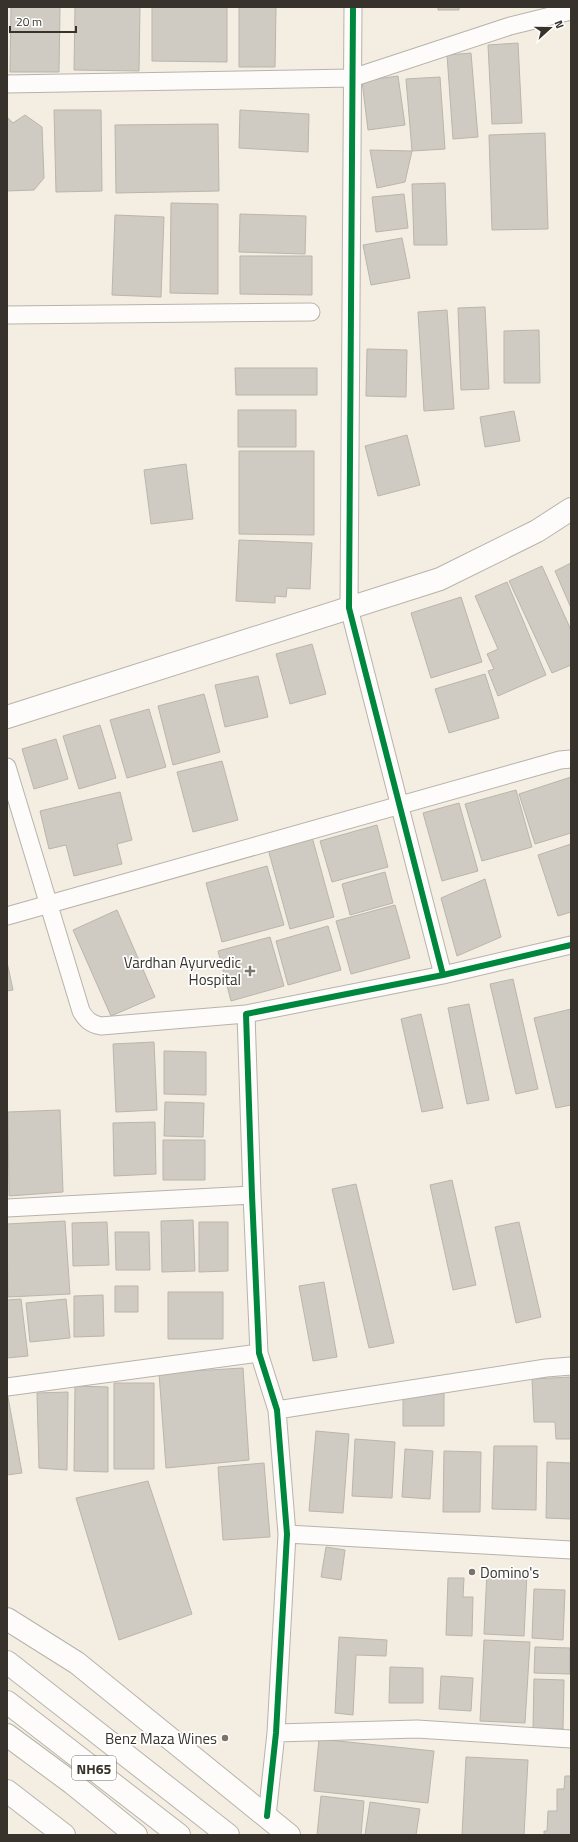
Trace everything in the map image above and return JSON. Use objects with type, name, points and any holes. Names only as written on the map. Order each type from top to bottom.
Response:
[{"type":"main road","points":[[7,717],[440,580],[537,531],[571,509]]},
{"type":"main road","points":[[7,1619],[77,1663],[289,1835]]},
{"type":"main road","points":[[7,1662],[228,1835]]},
{"type":"main road","name":"NH65","points":[[7,1702],[179,1835]]},
{"type":"main road","name":"NH65","points":[[7,1735],[72,1783],[136,1835]]},
{"type":"main road","points":[[7,1791],[64,1835]]},
{"type":"street","points":[[353,7],[349,608],[443,975]]},
{"type":"street","points":[[7,84],[352,78],[510,26],[571,11]]},
{"type":"street","points":[[7,315],[311,312]]},
{"type":"street","points":[[7,916],[560,760],[571,759]]},
{"type":"street","points":[[7,767],[81,1011],[86,1019],[93,1024],[101,1026],[246,1014],[443,975],[571,945]]},
{"type":"street","points":[[246,1014],[259,1353],[277,1410],[287,1534],[276,1733],[267,1816]]},
{"type":"street","points":[[7,1208],[252,1195]]},
{"type":"street","points":[[7,1387],[259,1353]]},
{"type":"street","points":[[277,1410],[546,1368],[571,1366]]},
{"type":"street","points":[[287,1534],[571,1550]]},
{"type":"street","points":[[276,1733],[417,1729],[571,1740]]},
{"type":"building","points":[[11,7],[60,7],[59,72],[10,72]]},
{"type":"building","points":[[75,7],[140,7],[139,71],[74,70]]},
{"type":"building","points":[[152,7],[227,7],[227,62],[152,61]]},
{"type":"building","points":[[239,7],[276,7],[275,67],[239,67]]},
{"type":"building","points":[[438,7],[459,7],[459,10],[438,10]]},
{"type":"building","points":[[518,43],[522,123],[492,124],[488,45]]},
{"type":"building","points":[[471,53],[478,137],[453,139],[447,55]]},
{"type":"building","points":[[398,76],[405,125],[368,130],[362,81]]},
{"type":"building","points":[[440,77],[445,149],[412,151],[406,79]]},
{"type":"building","points":[[54,110],[101,110],[102,191],[56,192]]},
{"type":"building","points":[[240,110],[309,114],[308,152],[239,148]]},
{"type":"building","points":[[25,115],[42,127],[44,178],[34,190],[7,191],[7,117],[13,123]]},
{"type":"building","points":[[218,124],[219,191],[116,193],[115,125]]},
{"type":"building","points":[[545,133],[548,229],[492,230],[489,135]]},
{"type":"building","points":[[370,150],[412,151],[405,182],[377,188]]},
{"type":"building","points":[[445,183],[447,245],[414,245],[412,184]]},
{"type":"building","points":[[404,194],[408,228],[376,232],[372,197]]},
{"type":"building","points":[[171,203],[218,204],[218,294],[170,293]]},
{"type":"building","points":[[240,214],[306,216],[305,254],[239,252]]},
{"type":"building","points":[[115,215],[164,217],[161,297],[112,295]]},
{"type":"building","points":[[402,238],[410,278],[371,285],[363,245]]},
{"type":"building","points":[[240,256],[312,256],[312,295],[240,294]]},
{"type":"building","points":[[485,307],[489,389],[461,390],[458,308]]},
{"type":"building","points":[[447,310],[454,409],[424,411],[418,312]]},
{"type":"building","points":[[539,330],[540,383],[504,383],[504,331]]},
{"type":"building","points":[[367,349],[407,350],[406,397],[366,396]]},
{"type":"building","points":[[235,368],[317,368],[317,395],[236,395]]},
{"type":"building","points":[[238,410],[296,410],[296,447],[238,447]]},
{"type":"building","points":[[514,411],[520,441],[485,447],[480,417]]},
{"type":"building","points":[[407,435],[420,485],[378,496],[365,446]]},
{"type":"building","points":[[239,451],[314,451],[314,535],[239,534]]},
{"type":"building","points":[[186,464],[193,519],[151,524],[144,470]]},
{"type":"building","points":[[239,540],[312,543],[310,589],[287,588],[286,597],[275,596],[275,603],[236,601]]},
{"type":"building","points":[[571,563],[571,608],[555,571]]},
{"type":"building","points":[[542,566],[571,630],[571,665],[552,673],[509,581]]},
{"type":"building","points":[[507,582],[546,675],[498,696],[488,671],[494,669],[487,654],[498,649],[475,596]]},
{"type":"building","points":[[461,597],[482,662],[431,678],[411,613]]},
{"type":"building","points":[[312,644],[326,694],[290,704],[276,654]]},
{"type":"building","points":[[485,674],[499,718],[449,733],[435,689]]},
{"type":"building","points":[[258,676],[268,717],[225,727],[215,685]]},
{"type":"building","points":[[204,694],[220,752],[173,765],[158,706]]},
{"type":"building","points":[[149,709],[166,767],[127,778],[110,720]]},
{"type":"building","points":[[100,725],[116,778],[79,789],[63,736]]},
{"type":"building","points":[[56,739],[68,779],[34,789],[22,749]]},
{"type":"building","points":[[222,761],[238,820],[193,832],[177,772]]},
{"type":"building","points":[[571,777],[571,833],[535,844],[519,794]]},
{"type":"building","points":[[516,790],[532,847],[482,861],[465,804]]},
{"type":"building","points":[[120,792],[132,840],[117,844],[122,864],[74,876],[66,845],[49,849],[40,811]]},
{"type":"building","points":[[459,803],[478,871],[442,881],[423,813]]},
{"type":"building","points":[[377,825],[388,867],[332,882],[320,841]]},
{"type":"building","points":[[312,837],[334,917],[290,929],[268,849]]},
{"type":"building","points":[[571,844],[571,912],[558,916],[538,855]]},
{"type":"building","points":[[267,866],[284,925],[222,942],[206,883]]},
{"type":"building","points":[[385,872],[393,903],[350,915],[342,884]]},
{"type":"building","points":[[485,879],[501,937],[457,956],[441,898]]},
{"type":"building","points":[[395,905],[410,958],[351,974],[336,921]]},
{"type":"building","points":[[117,910],[155,997],[111,1016],[73,930]]},
{"type":"building","points":[[328,926],[341,970],[288,985],[276,941]]},
{"type":"building","points":[[270,937],[284,986],[231,1001],[218,951]]},
{"type":"building","points":[[7,962],[13,990],[7,991]]},
{"type":"building","points":[[513,979],[538,1089],[516,1094],[490,984]]},
{"type":"building","points":[[469,1004],[489,1100],[467,1104],[448,1008]]},
{"type":"building","points":[[571,1009],[571,1105],[556,1108],[534,1018]]},
{"type":"building","points":[[421,1014],[443,1108],[422,1112],[401,1019]]},
{"type":"building","points":[[154,1042],[157,1110],[116,1112],[113,1044]]},
{"type":"building","points":[[164,1051],[206,1052],[206,1095],[164,1094]]},
{"type":"building","points":[[165,1102],[204,1103],[203,1137],[164,1136]]},
{"type":"building","points":[[60,1110],[63,1192],[9,1196],[8,1112]]},
{"type":"building","points":[[155,1122],[156,1174],[114,1176],[113,1123]]},
{"type":"building","points":[[163,1140],[205,1140],[205,1180],[163,1180]]},
{"type":"building","points":[[452,1180],[476,1285],[453,1290],[430,1185]]},
{"type":"building","points":[[356,1184],[394,1343],[369,1348],[332,1189]]},
{"type":"building","points":[[193,1220],[195,1271],[162,1272],[161,1221]]},
{"type":"building","points":[[65,1221],[70,1294],[8,1297],[7,1224]]},
{"type":"building","points":[[107,1222],[109,1265],[73,1266],[72,1223]]},
{"type":"building","points":[[199,1222],[228,1222],[228,1271],[199,1272]]},
{"type":"building","points":[[519,1222],[541,1317],[516,1323],[495,1227]]},
{"type":"building","points":[[115,1232],[149,1232],[150,1270],[116,1270]]},
{"type":"building","points":[[324,1282],[337,1357],[313,1361],[299,1286]]},
{"type":"building","points":[[115,1286],[138,1286],[138,1312],[115,1312]]},
{"type":"building","points":[[168,1292],[223,1292],[223,1339],[168,1339]]},
{"type":"building","points":[[103,1295],[104,1336],[74,1337],[74,1296]]},
{"type":"building","points":[[21,1299],[28,1356],[7,1358],[7,1300]]},
{"type":"building","points":[[66,1299],[70,1338],[30,1342],[26,1303]]},
{"type":"building","points":[[243,1368],[249,1460],[166,1468],[159,1373]]},
{"type":"building","points":[[571,1377],[571,1439],[556,1439],[555,1422],[534,1422],[532,1379]]},
{"type":"building","points":[[114,1383],[154,1383],[154,1469],[114,1469]]},
{"type":"building","points":[[75,1386],[108,1387],[108,1472],[74,1471]]},
{"type":"building","points":[[7,1392],[22,1473],[7,1475]]},
{"type":"building","points":[[68,1392],[67,1470],[39,1468],[37,1393]]},
{"type":"building","points":[[403,1393],[444,1393],[444,1426],[403,1426]]},
{"type":"building","points":[[316,1431],[349,1434],[343,1513],[309,1511]]},
{"type":"building","points":[[355,1439],[395,1442],[392,1498],[352,1496]]},
{"type":"building","points":[[494,1446],[537,1446],[536,1510],[492,1509]]},
{"type":"building","points":[[405,1449],[433,1451],[430,1499],[402,1497]]},
{"type":"building","points":[[444,1451],[481,1452],[480,1512],[443,1512]]},
{"type":"building","points":[[547,1462],[571,1463],[571,1519],[546,1518]]},
{"type":"building","points":[[264,1463],[270,1537],[223,1540],[218,1467]]},
{"type":"building","points":[[148,1481],[192,1614],[119,1640],[76,1498]]},
{"type":"building","points":[[326,1547],[345,1550],[341,1580],[321,1577]]},
{"type":"building","points":[[487,1571],[527,1573],[524,1636],[484,1634]]},
{"type":"building","points":[[448,1578],[464,1578],[463,1597],[473,1597],[472,1636],[446,1635]]},
{"type":"building","points":[[534,1589],[565,1590],[563,1640],[532,1638]]},
{"type":"building","points":[[339,1637],[387,1640],[386,1656],[356,1655],[353,1715],[335,1713]]},
{"type":"building","points":[[484,1640],[530,1642],[525,1723],[480,1721]]},
{"type":"building","points":[[535,1647],[570,1648],[570,1674],[534,1673]]},
{"type":"building","points":[[390,1667],[423,1668],[423,1703],[389,1703]]},
{"type":"building","points":[[441,1676],[473,1678],[471,1711],[439,1709]]},
{"type":"building","points":[[534,1679],[564,1680],[563,1729],[533,1728]]},
{"type":"building","points":[[319,1739],[434,1751],[428,1803],[314,1791]]},
{"type":"building","points":[[466,1757],[528,1760],[524,1835],[462,1835]]},
{"type":"building","points":[[565,1776],[571,1776],[571,1835],[544,1835],[544,1831],[547,1831],[548,1811],[557,1811],[557,1789],[564,1789]]},
{"type":"building","points":[[321,1796],[364,1801],[361,1835],[317,1835]]},
{"type":"building","points":[[370,1802],[420,1809],[416,1835],[365,1835]]},
{"type":"cycle path","points":[[353,7],[349,608],[443,975]]},
{"type":"cycle path","points":[[267,1816],[276,1733],[287,1534],[277,1410],[259,1353],[246,1014],[443,975],[571,945]]},
{"type":"place","name":"Vardhan Ayurvedic Hospital","points":[[250,971]]},
{"type":"place","name":"Domino's","points":[[472,1572]]},
{"type":"place","name":"Benz Maza Wines","points":[[225,1738]]}]
